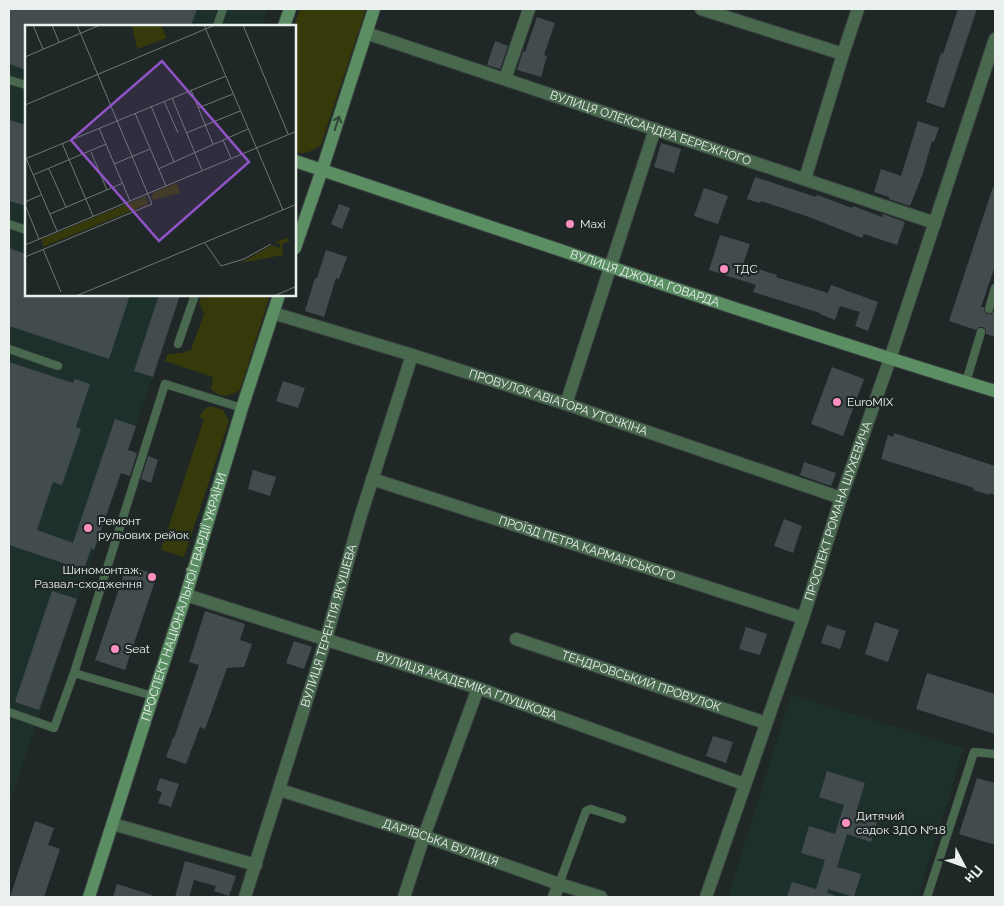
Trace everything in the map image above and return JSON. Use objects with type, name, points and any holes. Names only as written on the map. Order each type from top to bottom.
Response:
[{"type":"street","points":[[284,25],[290,9]]},
{"type":"street","points":[[296,245],[374,9]]},
{"type":"street","points":[[505,79],[529,9]]},
{"type":"street","points":[[701,9],[843,54]]},
{"type":"street","points":[[805,180],[858,9]]},
{"type":"street","name":"ВУЛИЦЯ ОЛЕКСАНДРА БЕРЕЖНОГО","points":[[366,33],[935,223]]},
{"type":"street","name":"ПРОСПЕКТ РОМАНА ШУХЕВИЧА","points":[[706,897],[803,618],[841,498],[890,358],[995,39]]},
{"type":"street","points":[[566,404],[655,129]]},
{"type":"street","name":"ВУЛИЦЯ ДЖОНА ГОВАРДА","points":[[296,161],[611,267],[995,391]]},
{"type":"street","name":"ПРОСПЕКТ НАЦІОНАЛЬНОЇ ГВАРДІЇ УКРАЇНИ","points":[[89,897],[186,595],[242,408],[279,296]]},
{"type":"street","name":"ПРОВУЛОК АВІАТОРА УТОЧКІНА","points":[[273,313],[566,404],[841,498]]},
{"type":"street","name":"ВУЛИЦЯ ТЕРЕНТІЯ ЯКУШЕВА","points":[[246,897],[326,639],[360,518],[412,355]]},
{"type":"street","name":"ПРОЇЗД ПЕТРА КАРМАНСЬКОГО","points":[[372,479],[803,618]]},
{"type":"street","name":"ВУЛИЦЯ АКАДЕМІКА ГЛУШКОВА","points":[[186,595],[478,688],[744,784]]},
{"type":"street","name":"ТЕНДРОВСЬКИЙ ПРОВУЛОК","points":[[516,639],[766,723]]},
{"type":"street","points":[[404,897],[424,836],[478,688]]},
{"type":"street","name":"ДАР'ЇВСЬКА ВУЛИЦЯ","points":[[280,790],[424,836],[601,897]]},
{"type":"street","points":[[113,824],[256,865]]},
{"type":"street","points":[[554,897],[559,884]]},
{"type":"lane","points":[[217,25],[223,9]]},
{"type":"lane","points":[[9,80],[25,85]]},
{"type":"lane","points":[[9,224],[25,230]]},
{"type":"lane","points":[[989,309],[994,293]]},
{"type":"lane","points":[[178,344],[195,296]]},
{"type":"lane","points":[[966,382],[982,332]]},
{"type":"lane","points":[[9,350],[58,366]]},
{"type":"lane","points":[[9,712],[54,728],[74,673],[165,384],[242,408]]},
{"type":"lane","points":[[74,673],[153,696]]},
{"type":"lane","points":[[927,897],[974,752],[995,754]]},
{"type":"lane","points":[[559,884],[586,811],[591,809],[622,819]]},
{"type":"shaded area","points":[[9,9],[268,9],[262,25],[25,25],[25,296],[180,296],[9,805]]},
{"type":"shaded area","name":"Дитячий садок ЗДО №18","points":[[791,695],[964,748],[918,897],[728,897]]},
{"type":"green space","points":[[300,9],[366,9],[321,145],[306,153],[296,152],[296,25],[294,25]]},
{"type":"green space","points":[[202,296],[270,296],[240,390],[233,394],[221,395],[214,392],[211,389],[213,377],[165,361],[168,354],[191,350],[204,314],[199,302]]},
{"type":"green space","points":[[208,407],[223,410],[229,421],[184,557],[161,550],[204,419],[199,417]]},
{"type":"building","points":[[9,9],[197,9],[191,25],[25,25],[25,70],[9,64]]},
{"type":"building","points":[[958,9],[977,9],[944,108],[926,102],[941,53],[943,54]]},
{"type":"building","points":[[537,17],[555,23],[544,55],[547,56],[541,77],[517,70]]},
{"type":"building","points":[[495,41],[508,46],[500,69],[487,65]]},
{"type":"building","points":[[9,120],[25,125],[25,206],[9,201]]},
{"type":"building","points":[[918,121],[939,128],[934,142],[932,141],[923,173],[910,206],[874,192],[881,169],[901,176]]},
{"type":"building","points":[[661,143],[681,149],[674,173],[654,167]]},
{"type":"building","points":[[755,177],[816,197],[817,195],[852,208],[853,206],[882,217],[883,214],[905,222],[897,245],[864,234],[862,238],[809,217],[761,201],[760,203],[747,199]]},
{"type":"building","points":[[993,187],[995,188],[995,266],[981,307],[984,307],[984,311],[987,314],[995,311],[995,337],[986,334],[986,330],[983,327],[979,327],[976,330],[949,321]]},
{"type":"building","points":[[704,188],[728,196],[718,224],[694,216]]},
{"type":"building","points":[[339,204],[350,208],[342,229],[331,224]]},
{"type":"building","points":[[720,235],[750,244],[743,264],[777,275],[776,277],[828,293],[831,285],[878,302],[868,331],[855,326],[860,312],[840,306],[835,320],[820,313],[753,292],[756,285],[709,270]]},
{"type":"building","points":[[9,248],[25,254],[25,296],[130,296],[109,359],[9,326]]},
{"type":"building","points":[[326,250],[347,257],[339,279],[336,278],[324,317],[305,311]]},
{"type":"building","points":[[159,296],[180,296],[153,377],[134,371]]},
{"type":"building","points":[[9,362],[73,383],[75,379],[90,384],[76,427],[81,429],[62,485],[53,482],[37,530],[73,543],[115,419],[136,426],[128,450],[137,453],[130,476],[121,473],[94,550],[91,548],[84,570],[9,545]]},
{"type":"building","name":"EuroMIX","points":[[832,367],[864,379],[843,436],[811,424]]},
{"type":"building","points":[[283,381],[305,388],[298,408],[276,401]]},
{"type":"building","points":[[894,433],[995,466],[995,495],[973,490],[974,488],[881,459],[888,435],[893,437]]},
{"type":"building","points":[[148,456],[158,460],[151,483],[141,479]]},
{"type":"building","points":[[804,462],[836,473],[831,486],[800,475]]},
{"type":"building","points":[[253,470],[276,477],[270,496],[248,489]]},
{"type":"building","points":[[784,519],[802,526],[793,553],[774,546]]},
{"type":"building","points":[[127,565],[157,575],[125,670],[95,660]]},
{"type":"building","points":[[52,591],[77,599],[39,710],[15,702]]},
{"type":"building","points":[[205,611],[245,624],[240,640],[252,644],[244,667],[227,668],[205,729],[200,727],[186,764],[166,757],[199,665],[189,662]]},
{"type":"building","points":[[875,622],[899,630],[888,662],[865,654]]},
{"type":"building","points":[[827,625],[846,631],[840,649],[821,643]]},
{"type":"building","points":[[746,627],[767,634],[760,655],[739,649]]},
{"type":"building","points":[[294,641],[312,647],[304,669],[286,663]]},
{"type":"building","points":[[927,673],[995,694],[995,734],[916,709]]},
{"type":"building","points":[[713,736],[733,742],[726,763],[706,756]]},
{"type":"building","points":[[827,771],[865,783],[856,812],[878,819],[871,842],[847,834],[837,867],[861,874],[854,897],[828,889],[827,893],[834,895],[834,897],[787,897],[792,882],[816,889],[825,860],[801,853],[809,826],[835,834],[844,805],[819,797]]},
{"type":"building","points":[[160,778],[179,784],[171,807],[158,803],[162,792],[156,790]]},
{"type":"building","points":[[977,778],[995,783],[995,845],[959,834]]},
{"type":"building","points":[[35,821],[54,828],[48,845],[60,849],[44,897],[10,897]]},
{"type":"building","points":[[185,861],[236,876],[229,896],[214,891],[216,886],[194,880],[189,897],[175,897]]},
{"type":"building","points":[[117,884],[152,895],[151,897],[113,897]]},
{"type":"place","name":"Maxi","points":[[570,224]]},
{"type":"place","name":"ТДС","points":[[724,269]]},
{"type":"place","name":"EuroMIX","points":[[837,402]]},
{"type":"place","name":"Ремонт рульових рейок","points":[[88,528]]},
{"type":"place","name":"Шиномонтаж, Развал-сходження","points":[[152,577]]},
{"type":"place","name":"Seat","points":[[115,649]]},
{"type":"place","name":"Дитячий садок ЗДО №18","points":[[846,823]]}]
